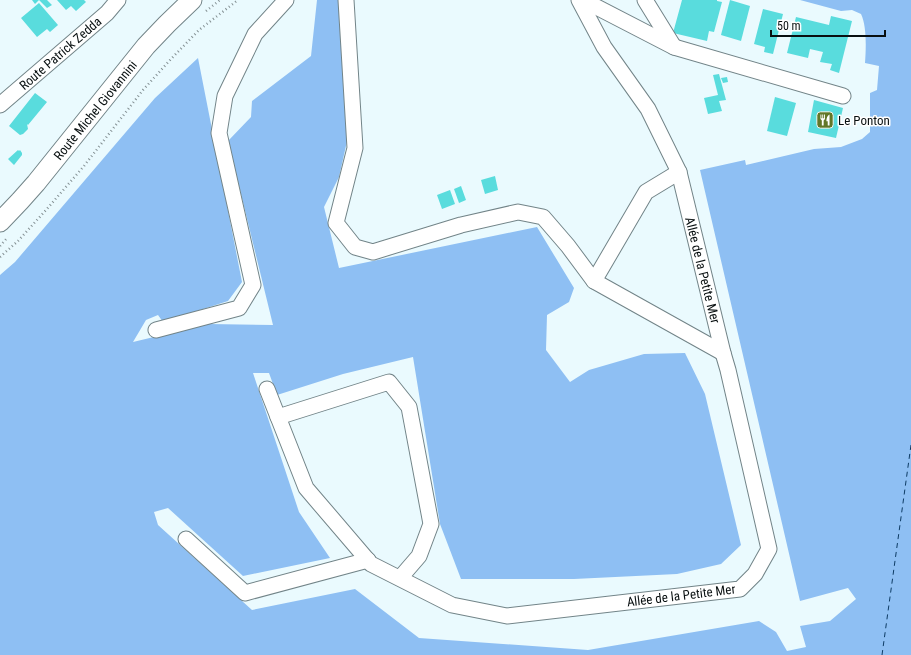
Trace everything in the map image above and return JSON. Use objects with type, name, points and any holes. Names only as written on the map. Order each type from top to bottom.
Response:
[{"type":"main road","name":"Route Michel Giovannini","points":[[0,222],[36,183],[146,46],[192,0]]},
{"type":"street","name":"Route Patrick Zedda","points":[[0,105],[107,12],[118,0]]},
{"type":"street","points":[[156,330],[240,308],[253,285],[219,133],[225,96],[254,34],[286,0]]},
{"type":"street","points":[[346,0],[355,148],[336,223],[355,247],[372,252],[461,224],[518,212],[543,218],[568,246],[594,281],[723,353]]},
{"type":"street","name":"Allée de la Petite Mer","points":[[267,389],[306,488],[371,564],[452,605],[507,616],[740,589],[755,574],[769,549],[728,370],[679,172],[648,109],[604,47],[580,0]]},
{"type":"street","points":[[583,0],[674,46],[843,96]]},
{"type":"street","points":[[645,0],[674,46]]},
{"type":"street","points":[[594,281],[646,192],[679,172]]},
{"type":"street","points":[[278,417],[389,382],[409,407],[431,524],[419,556],[400,578]]},
{"type":"street","points":[[186,540],[245,593],[368,560]]},
{"type":"path","points":[[0,257],[18,241],[84,166],[143,90],[170,59],[199,30],[238,0]]},
{"type":"water","points":[[317,0],[341,0],[350,128],[339,177],[324,207],[339,268],[537,227],[574,288],[569,302],[547,315],[546,350],[570,382],[589,370],[644,354],[685,353],[705,394],[741,545],[721,564],[677,574],[574,579],[461,579],[440,524],[413,357],[343,374],[277,395],[269,373],[253,373],[299,512],[330,558],[243,576],[168,508],[154,512],[158,525],[252,610],[355,589],[419,638],[588,650],[759,621],[776,632],[787,651],[806,647],[800,626],[830,621],[856,599],[848,588],[800,601],[700,170],[745,160],[746,165],[814,149],[841,147],[862,139],[870,132],[870,93],[877,90],[879,66],[865,63],[865,31],[861,14],[852,10],[841,11],[800,0],[911,0],[911,655],[0,655],[0,275],[15,262],[155,98],[198,58],[242,282],[228,301],[163,322],[158,315],[146,320],[133,342],[208,324],[273,325],[228,141],[251,117],[252,101],[311,56]]},
{"type":"building","points":[[32,0],[39,0],[35,4]]},
{"type":"building","points":[[39,0],[47,0],[52,5],[47,8]]},
{"type":"building","points":[[57,0],[84,0],[86,2],[76,11],[71,6],[66,10]]},
{"type":"building","points":[[682,0],[717,0],[722,2],[714,32],[709,31],[707,41],[673,33]]},
{"type":"building","points":[[730,0],[750,6],[741,41],[721,35]]},
{"type":"building","points":[[39,3],[58,25],[50,32],[47,29],[37,37],[21,18]]},
{"type":"building","points":[[763,9],[783,14],[773,54],[764,52],[765,47],[754,44]]},
{"type":"building","points":[[831,16],[852,21],[839,73],[830,70],[832,64],[820,62],[823,52],[810,49],[808,58],[787,53],[796,17],[829,25]]},
{"type":"building","points":[[719,74],[726,100],[719,101],[722,111],[708,114],[704,98],[718,95],[713,75]]},
{"type":"building","points":[[727,77],[728,82],[723,83],[721,78]]},
{"type":"building","points":[[35,93],[47,102],[28,125],[27,124],[28,129],[20,135],[9,126]]},
{"type":"building","points":[[775,97],[796,103],[787,136],[767,131]]},
{"type":"building","points":[[814,100],[843,108],[836,138],[808,132]]},
{"type":"building","points":[[20,150],[22,155],[14,165],[8,159]]},
{"type":"building","points":[[495,176],[498,190],[485,194],[481,180]]},
{"type":"building","points":[[461,186],[466,200],[459,203],[454,189]]},
{"type":"building","points":[[450,190],[455,204],[442,209],[437,195]]},
{"type":"ferry route","points":[[882,655],[911,445]]},
{"type":"place","name":"Le Ponton","points":[[825,120]]}]
